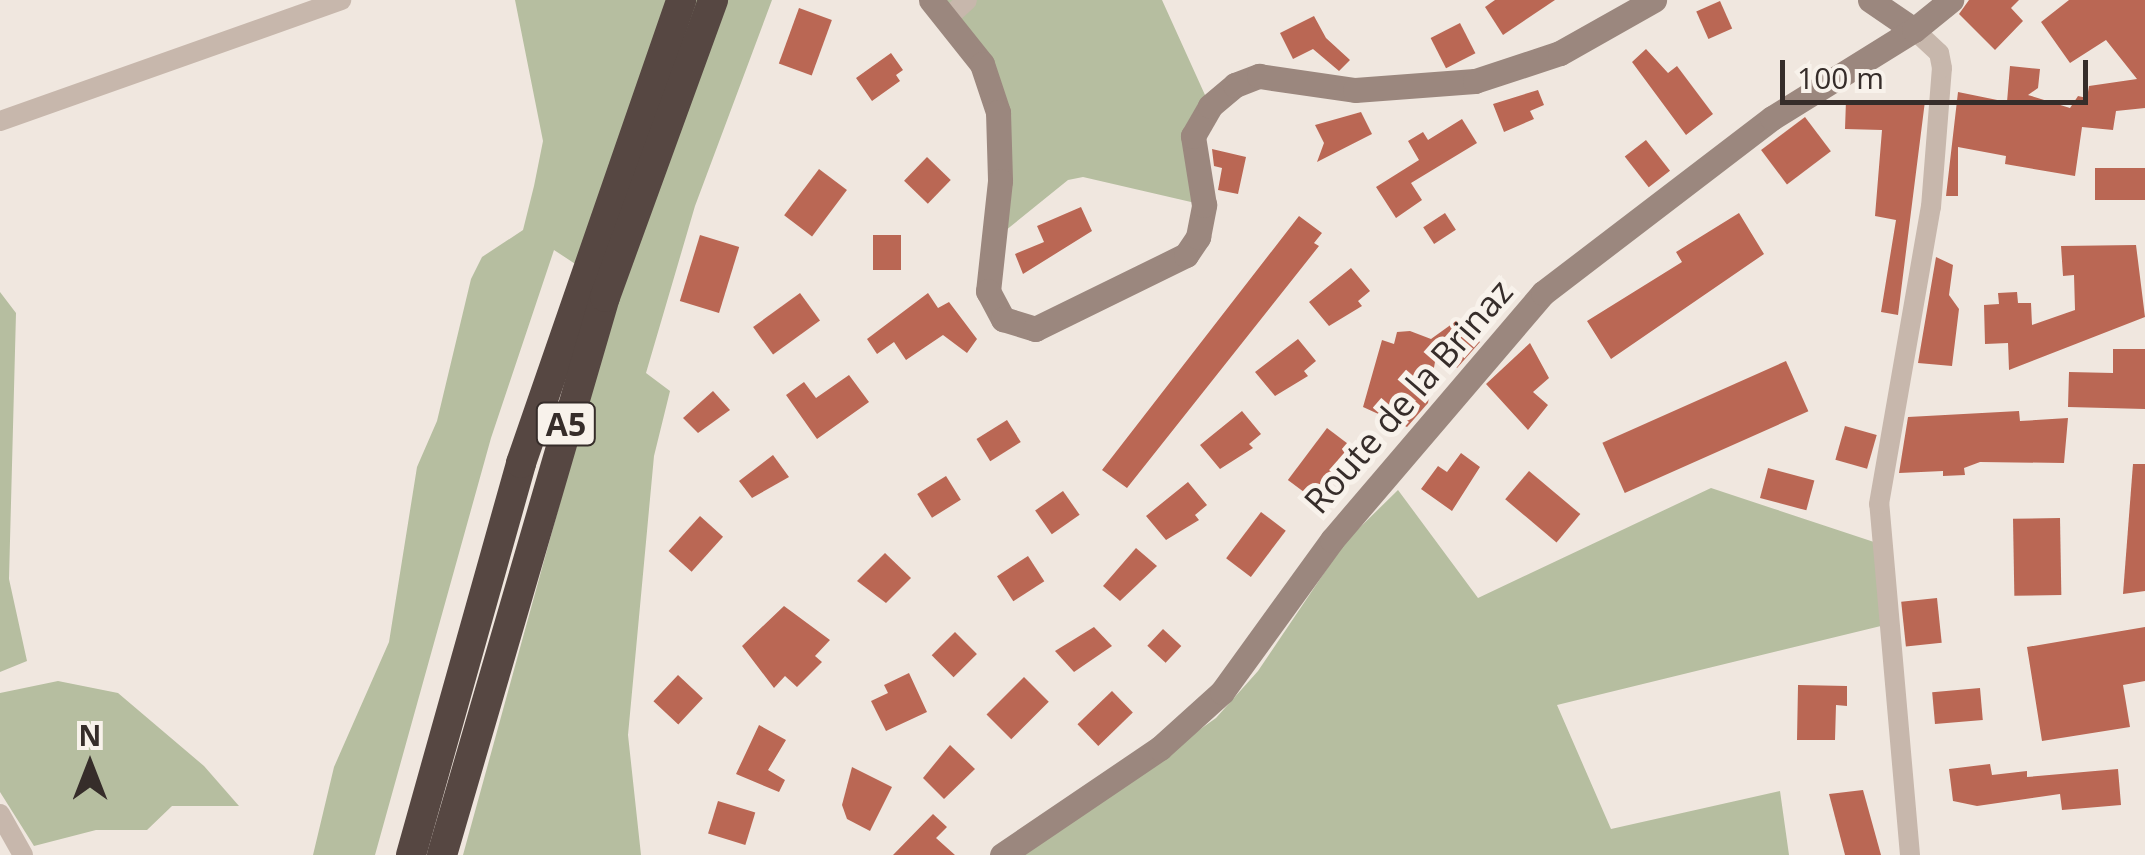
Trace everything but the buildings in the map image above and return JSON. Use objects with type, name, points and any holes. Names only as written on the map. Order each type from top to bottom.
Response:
[{"type":"highway","name":"A5","points":[[411,855],[536,416],[681,0]]},
{"type":"highway","name":"A5","points":[[442,855],[599,316],[713,0]]},
{"type":"street","points":[[0,120],[341,0]]},
{"type":"street","points":[[949,5],[982,64],[1000,126],[988,291],[1002,320],[1034,329],[1186,254],[1198,238],[1204,205],[1194,136],[1210,106],[1235,85],[1259,76],[1355,90],[1475,82],[1560,53],[1654,0]]},
{"type":"street","points":[[1870,0],[1914,30],[1938,53],[1942,68],[1930,222],[1878,504],[1910,855]]},
{"type":"street","name":"Route de la Brinaz","points":[[1002,855],[1160,748],[1222,692],[1332,540],[1420,442],[1523,311],[1772,118],[1914,30],[1951,0]]},
{"type":"street","points":[[0,814],[24,855]]},
{"type":"green space","points":[[515,0],[772,0],[695,206],[646,373],[670,391],[654,456],[628,735],[641,855],[463,855],[618,292],[554,250],[491,438],[375,855],[313,855],[334,767],[389,642],[417,467],[437,421],[471,279],[482,257],[523,230],[534,186],[543,141]]},
{"type":"green space","points":[[931,0],[1162,0],[1210,106],[1197,127],[1204,205],[1083,177],[1068,180],[990,243],[998,112]]},
{"type":"green space","points":[[0,292],[16,313],[9,579],[27,661],[0,672]]},
{"type":"green space","points":[[1711,488],[1880,544],[1885,625],[1557,705],[1611,829],[1780,791],[1789,855],[1023,855],[1216,718],[1258,671],[1345,542],[1398,490],[1478,598]]},
{"type":"green space","points":[[58,681],[118,693],[204,766],[239,806],[172,806],[147,830],[96,830],[34,846],[0,792],[0,693]]}]
